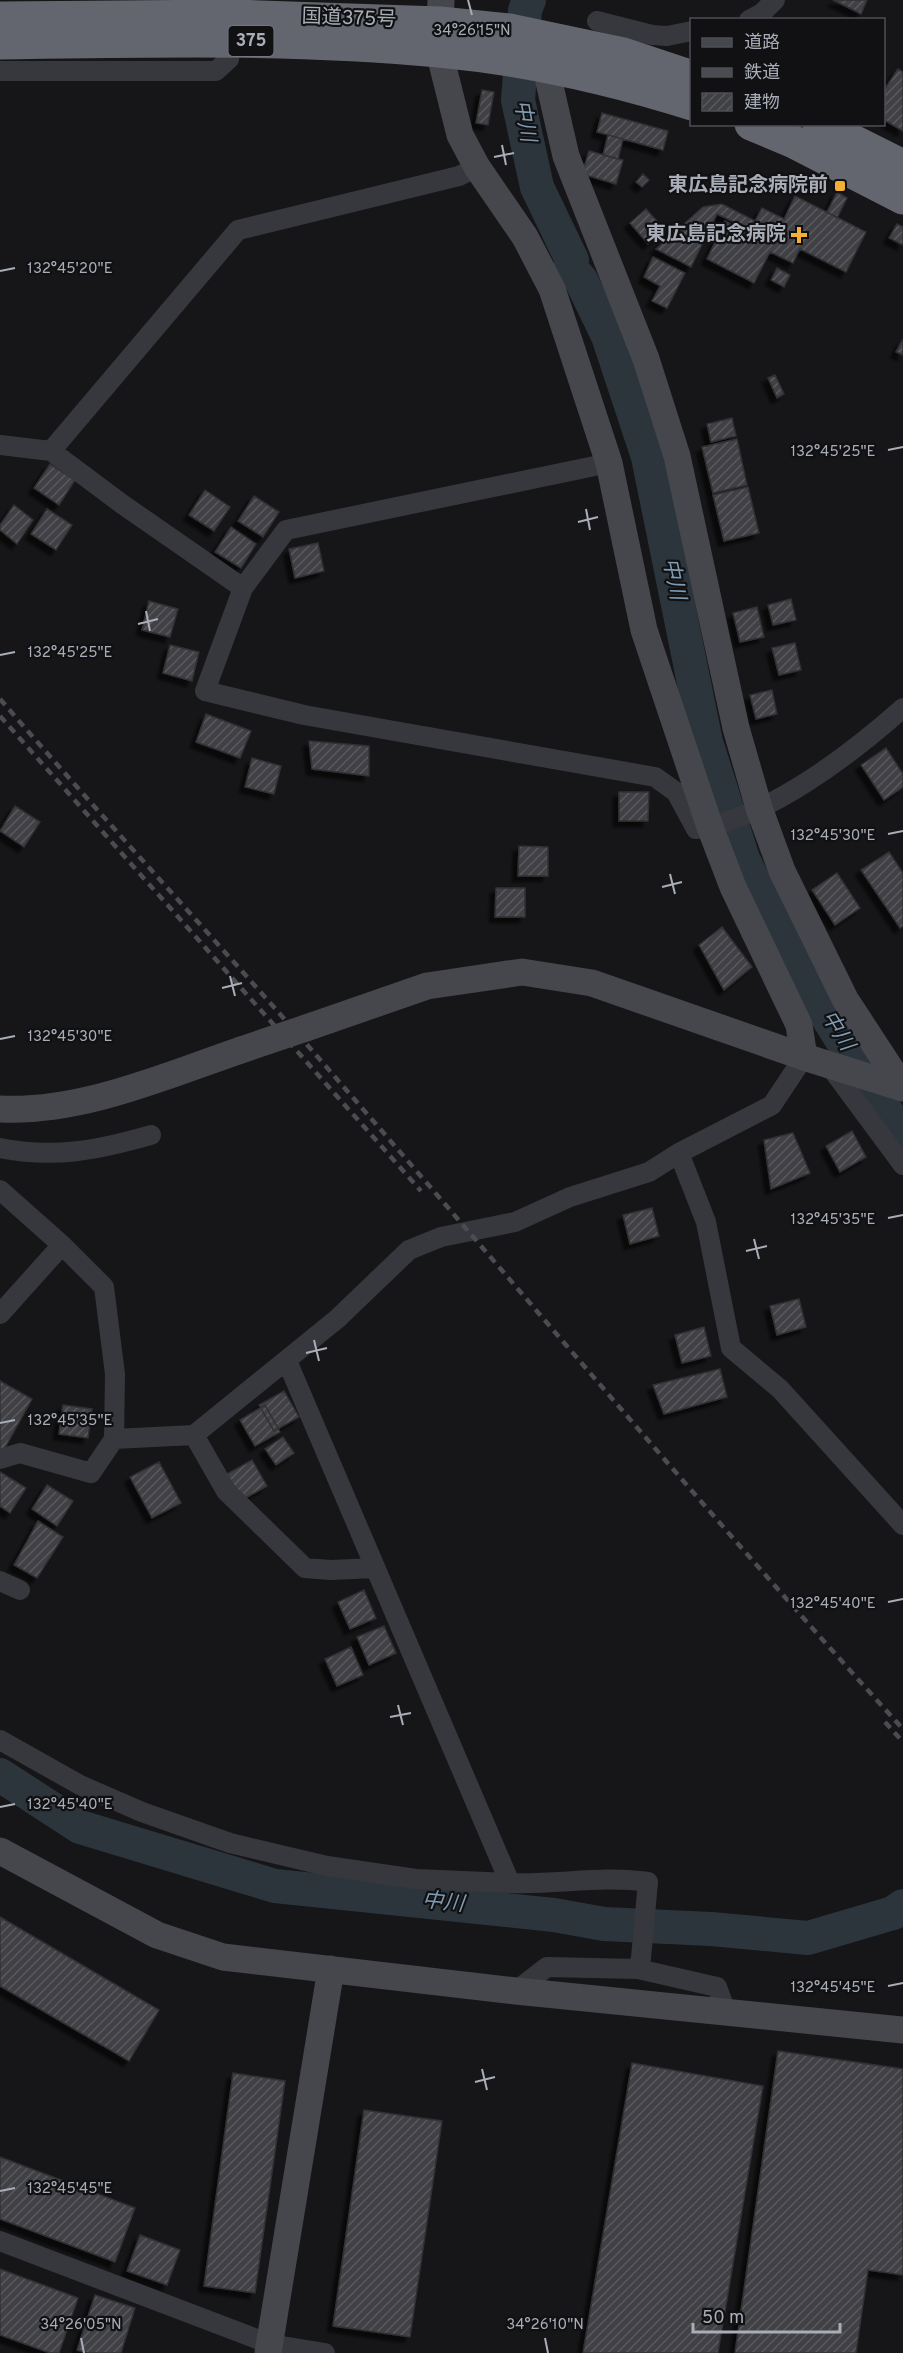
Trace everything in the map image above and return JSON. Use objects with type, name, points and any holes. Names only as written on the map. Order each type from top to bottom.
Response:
[{"type":"highway","name":"国道375号","points":[[0,18],[234,19],[440,25],[552,58],[690,103]]},
{"type":"highway","name":"国道375号","points":[[0,43],[234,19]]},
{"type":"highway","name":"国道375号","points":[[552,58],[626,41],[690,76]]},
{"type":"highway","points":[[755,126],[794,142],[903,198]]},
{"type":"highway","points":[[823,126],[903,166]]},
{"type":"street","points":[[753,18],[762,13],[775,0]]},
{"type":"street","points":[[0,71],[216,71],[229,59],[234,19]]},
{"type":"street","points":[[597,21],[626,41],[652,35],[667,36],[690,31]]},
{"type":"street","points":[[114,1438],[194,1435],[337,1319],[409,1250],[441,1237],[515,1222],[570,1197],[649,1172],[772,1105],[804,1057],[799,1025],[733,887],[715,825],[644,630],[609,463],[552,289],[525,237],[477,167],[460,135],[440,25]]},
{"type":"street","points":[[552,58],[549,82],[566,156],[646,359],[677,456],[736,728],[757,809],[782,871],[845,999],[903,1088]]},
{"type":"street","points":[[51,451],[238,230],[459,176],[477,167]]},
{"type":"street","points":[[0,445],[51,451],[122,504],[243,588]]},
{"type":"street","points":[[609,463],[286,530],[243,588],[205,692],[304,716],[655,777],[676,792],[696,829],[715,825],[757,809],[821,774],[875,733],[903,708]]},
{"type":"street","points":[[0,1109],[21,1110],[84,1101],[427,986],[522,972],[592,983],[804,1057],[903,1088]]},
{"type":"street","points":[[829,1065],[853,1094],[903,1165]]},
{"type":"street","points":[[0,1148],[58,1154],[109,1147],[151,1135]]},
{"type":"street","points":[[679,1154],[706,1222],[731,1348],[780,1389],[903,1525]]},
{"type":"street","points":[[0,1190],[62,1245],[104,1287],[115,1374],[114,1438],[91,1473],[20,1453],[0,1459]]},
{"type":"street","points":[[0,1314],[62,1245]]},
{"type":"street","points":[[287,1361],[510,1883]]},
{"type":"street","points":[[194,1435],[226,1491],[305,1568],[331,1570],[375,1568]]},
{"type":"street","points":[[0,1581],[20,1590]]},
{"type":"street","points":[[0,1740],[80,1785],[142,1812],[230,1843],[327,1866],[416,1879],[532,1884],[621,1878],[648,1882],[640,1964]]},
{"type":"street","points":[[0,1851],[157,1935],[223,1957],[516,1991],[903,2030]]},
{"type":"street","points":[[516,1991],[547,1968],[640,1964],[717,1987],[726,2012]]},
{"type":"street","points":[[269,2348],[331,1969]]},
{"type":"street","points":[[0,2241],[269,2348],[325,2353]]},
{"type":"building","points":[[833,0],[867,0],[861,14]]},
{"type":"building","points":[[898,69],[903,72],[903,131],[885,121],[885,88]]},
{"type":"building","points":[[482,90],[494,92],[488,125],[476,123]]},
{"type":"building","points":[[602,113],[668,131],[663,150],[597,132]]},
{"type":"building","points":[[608,135],[623,139],[618,159],[603,155]]},
{"type":"building","points":[[589,151],[623,160],[616,184],[582,174]]},
{"type":"building","points":[[643,174],[649,180],[642,187],[636,182]]},
{"type":"building","points":[[837,192],[847,198],[837,218],[827,212]]},
{"type":"building","points":[[795,196],[866,232],[846,272],[800,249],[793,263],[770,252],[754,283],[707,259],[725,221],[749,233],[751,230],[717,214],[691,267],[656,249],[703,207],[722,204],[755,221],[762,208],[784,219]]},
{"type":"building","points":[[646,209],[665,230],[648,244],[630,223]]},
{"type":"building","points":[[897,224],[903,227],[903,245],[889,238]]},
{"type":"building","points":[[653,257],[685,273],[667,308],[652,301],[660,286],[644,277]]},
{"type":"building","points":[[777,268],[790,275],[784,287],[771,280]]},
{"type":"building","points":[[903,339],[903,355],[896,352]]},
{"type":"building","points":[[775,375],[784,394],[777,398],[768,378]]},
{"type":"building","points":[[732,418],[736,436],[711,442],[707,424]]},
{"type":"building","points":[[737,439],[747,485],[713,493],[702,447]]},
{"type":"building","points":[[50,464],[75,480],[59,505],[34,488]]},
{"type":"building","points":[[748,487],[759,533],[724,541],[713,495]]},
{"type":"building","points":[[205,490],[230,507],[214,531],[189,515]]},
{"type":"building","points":[[254,496],[279,512],[263,537],[238,521]]},
{"type":"building","points":[[14,505],[33,520],[17,544],[0,530],[0,525]]},
{"type":"building","points":[[47,509],[72,525],[56,550],[31,534]]},
{"type":"building","points":[[231,527],[256,544],[241,568],[215,552]]},
{"type":"building","points":[[318,543],[324,571],[295,578],[289,549]]},
{"type":"building","points":[[791,599],[796,620],[773,625],[768,605]]},
{"type":"building","points":[[149,601],[178,609],[170,637],[142,630]]},
{"type":"building","points":[[757,607],[764,637],[740,642],[733,613]]},
{"type":"building","points":[[795,643],[801,670],[779,675],[772,648]]},
{"type":"building","points":[[170,645],[199,652],[192,681],[163,673]]},
{"type":"building","points":[[772,690],[777,714],[756,719],[750,695]]},
{"type":"building","points":[[206,714],[251,731],[240,758],[196,742]]},
{"type":"building","points":[[309,741],[369,746],[369,776],[312,769]]},
{"type":"building","points":[[886,748],[903,774],[903,787],[884,800],[861,765]]},
{"type":"building","points":[[252,758],[281,766],[274,794],[245,787]]},
{"type":"building","points":[[619,792],[649,792],[648,821],[619,821]]},
{"type":"building","points":[[15,806],[40,822],[24,847],[0,831]]},
{"type":"building","points":[[519,846],[548,847],[548,876],[518,876]]},
{"type":"building","points":[[889,852],[903,873],[903,926],[900,928],[861,870]]},
{"type":"building","points":[[837,873],[860,908],[835,925],[812,890]]},
{"type":"building","points":[[496,888],[525,888],[525,917],[495,917]]},
{"type":"building","points":[[722,927],[752,967],[724,990],[699,945]]},
{"type":"building","points":[[852,1131],[866,1157],[840,1172],[826,1146]]},
{"type":"building","points":[[793,1133],[810,1173],[771,1189],[764,1140]]},
{"type":"building","points":[[652,1208],[659,1236],[630,1244],[623,1215]]},
{"type":"building","points":[[799,1299],[806,1327],[777,1335],[770,1306]]},
{"type":"building","points":[[704,1327],[711,1356],[682,1363],[675,1335]]},
{"type":"building","points":[[720,1369],[727,1397],[664,1414],[653,1385]]},
{"type":"building","points":[[0,1381],[32,1399],[1,1455],[0,1454]]},
{"type":"building","points":[[284,1391],[299,1417],[274,1431],[259,1405]]},
{"type":"building","points":[[63,1405],[92,1409],[88,1438],[59,1434]]},
{"type":"building","points":[[265,1405],[280,1432],[255,1446],[240,1420]]},
{"type":"building","points":[[283,1437],[294,1453],[276,1465],[265,1449]]},
{"type":"building","points":[[252,1460],[267,1486],[242,1500],[227,1474]]},
{"type":"building","points":[[159,1462],[181,1503],[152,1518],[130,1477]]},
{"type":"building","points":[[0,1472],[26,1488],[10,1513],[0,1506]]},
{"type":"building","points":[[47,1485],[73,1501],[57,1526],[32,1509]]},
{"type":"building","points":[[38,1521],[63,1537],[37,1578],[14,1565]]},
{"type":"building","points":[[364,1590],[376,1618],[350,1629],[338,1602]]},
{"type":"building","points":[[384,1626],[396,1653],[369,1665],[357,1637]]},
{"type":"building","points":[[351,1647],[363,1675],[337,1686],[325,1659]]},
{"type":"building","points":[[0,1917],[159,2010],[129,2061],[0,1986]]},
{"type":"building","points":[[778,2051],[903,2069],[903,2275],[868,2270],[856,2353],[735,2353]]},
{"type":"building","points":[[632,2063],[763,2086],[718,2353],[583,2353]]},
{"type":"building","points":[[233,2073],[285,2081],[255,2293],[204,2286]]},
{"type":"building","points":[[364,2110],[442,2121],[410,2337],[333,2326]]},
{"type":"building","points":[[0,2157],[135,2208],[115,2262],[0,2219]]},
{"type":"building","points":[[140,2235],[180,2250],[167,2285],[127,2271]]},
{"type":"building","points":[[0,2269],[78,2298],[59,2353],[50,2353],[0,2335]]},
{"type":"building","points":[[95,2295],[135,2308],[121,2353],[87,2353],[77,2350]]},
{"type":"waterway","name":"中川","points":[[529,0],[525,10],[518,100],[537,187],[572,260],[570,268],[581,280],[608,336],[648,457],[706,742],[743,859],[792,960],[903,1135]]},
{"type":"waterway","name":"中川","points":[[0,1775],[80,1827],[275,1886],[554,1915],[604,1924],[711,1929],[808,1938],[893,1913],[903,1906]]},
{"type":"railway","points":[[0,699],[300,1036],[690,1489],[903,1729]]},
{"type":"railway","points":[[0,716],[421,1191]]},
{"type":"railway","points":[[885,1722],[903,1742]]},
{"type":"place","name":"東広島記念病院前","points":[[840,186]]},
{"type":"place","name":"東広島記念病院","points":[[799,235]]}]
